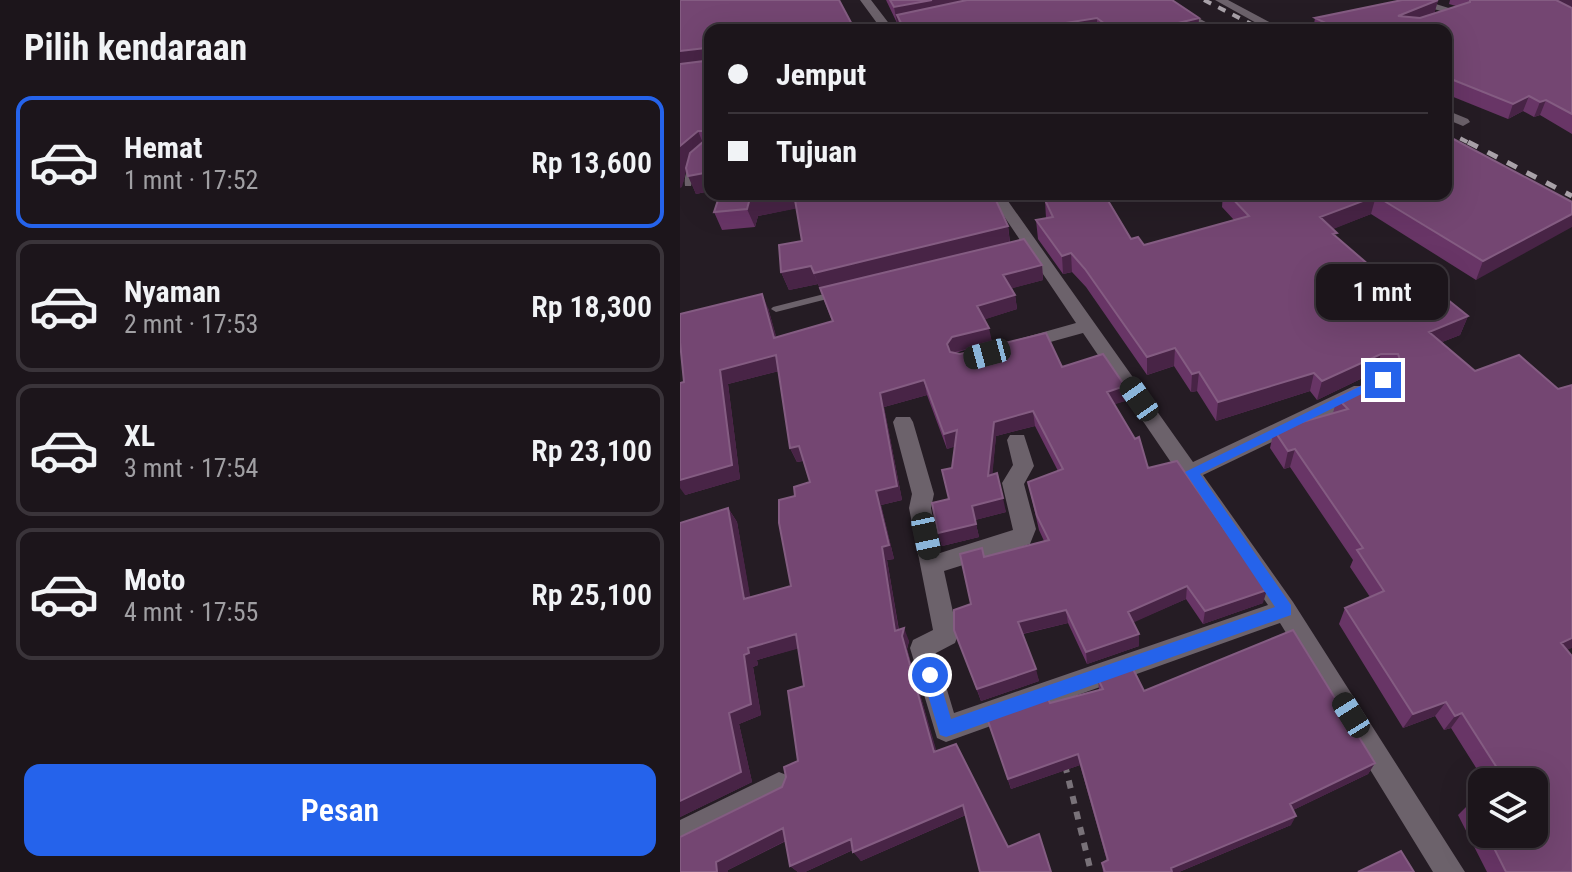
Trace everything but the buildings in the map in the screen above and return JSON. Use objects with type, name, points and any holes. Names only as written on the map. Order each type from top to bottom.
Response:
[{"type":"street","points":[[865,0],[883,24]]},
{"type":"street","points":[[1220,0],[1266,24]]},
{"type":"street","points":[[1401,3],[1426,4],[1460,13],[1431,22]]},
{"type":"street","points":[[1452,117],[1463,122]]},
{"type":"street","points":[[999,200],[1023,248],[1087,326],[1285,610],[1450,872]]},
{"type":"street","points":[[1003,349],[1087,326]]},
{"type":"street","points":[[1191,472],[1383,380]]},
{"type":"street","points":[[903,422],[923,494],[920,508],[946,635],[922,648],[946,729],[1285,610]]},
{"type":"street","points":[[932,565],[1022,537],[1025,529],[1013,483],[1024,466],[1017,440]]},
{"type":"street","points":[[680,835],[779,786]]},
{"type":"lane","points":[[1162,0],[1206,24]]},
{"type":"lane","points":[[688,184],[688,173],[695,162],[704,157]]},
{"type":"lane","points":[[776,309],[851,291]]},
{"type":"path","points":[[1062,753],[1091,872]]},
{"type":"railway","points":[[1204,0],[1251,24]]},
{"type":"railway","points":[[1452,134],[1471,144]]},
{"type":"railway","points":[[1468,142],[1572,196]]},
{"type":"route","points":[[930,675],[946,729],[1285,610],[1191,472],[1383,380]]}]
